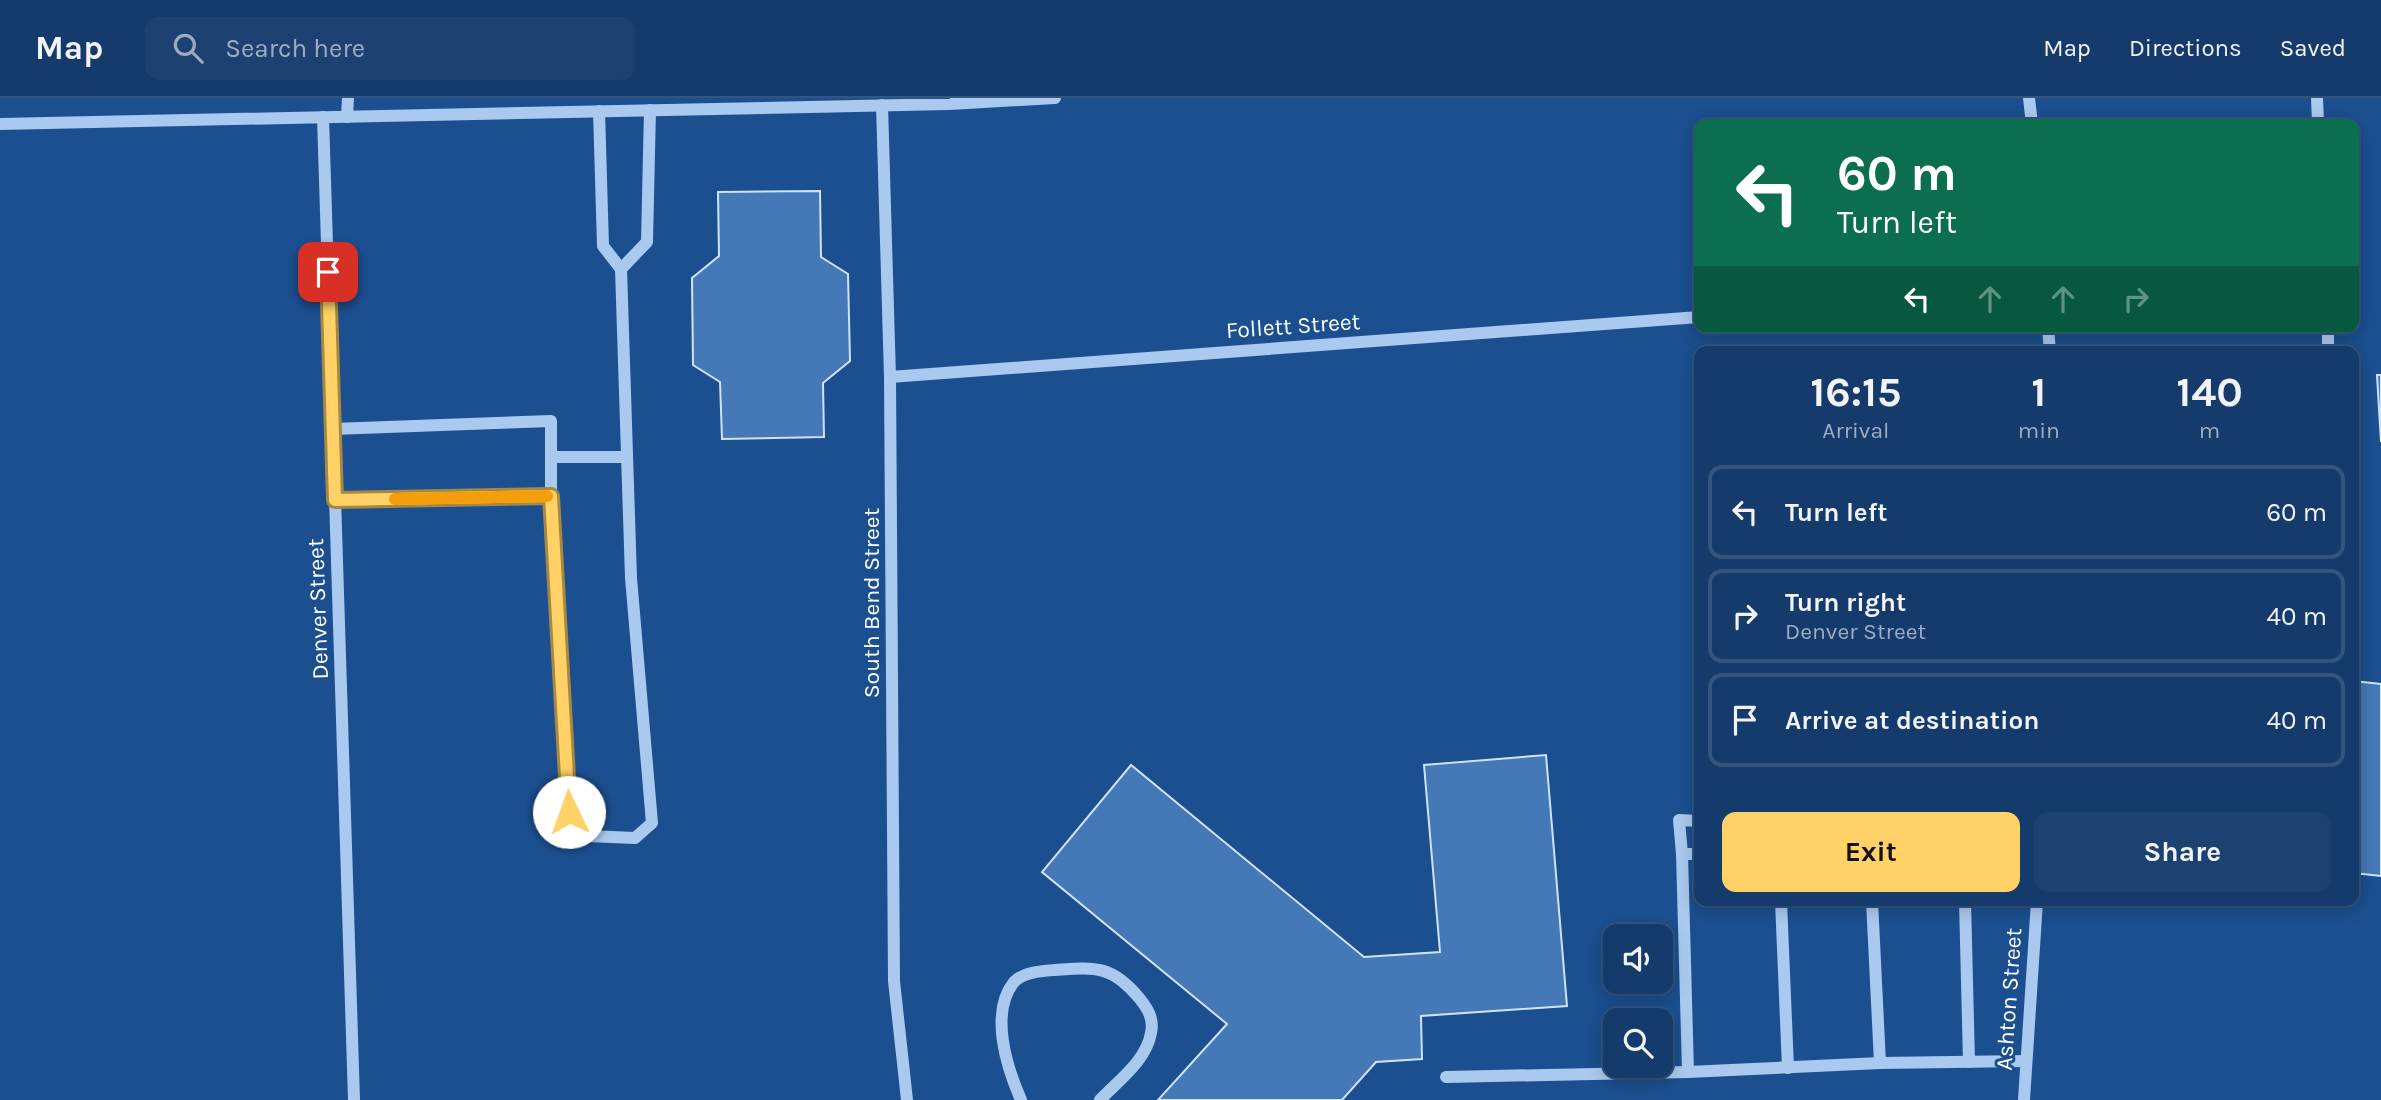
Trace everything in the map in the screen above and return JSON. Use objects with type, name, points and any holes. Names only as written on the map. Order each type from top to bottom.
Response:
[{"type":"street","points":[[347,117],[348,98]]},
{"type":"street","points":[[0,124],[650,110],[706,103],[883,105],[1055,98]]},
{"type":"street","points":[[2029,98],[2031,119]]},
{"type":"street","points":[[2317,98],[2318,119]]},
{"type":"street","name":"South Bend Street","points":[[883,105],[890,377],[894,981],[906,1100]]},
{"type":"street","points":[[621,269],[647,242],[650,110]]},
{"type":"street","points":[[333,429],[551,421],[551,496],[569,812],[588,836],[635,838],[652,823],[631,578],[621,269],[603,246],[599,111]]},
{"type":"street","name":"Denver Street","points":[[323,117],[354,1100]]},
{"type":"street","name":"Follett Street","points":[[890,377],[1694,317]]},
{"type":"street","points":[[551,457],[627,457]]},
{"type":"street","points":[[335,500],[551,496]]},
{"type":"street","points":[[1688,1072],[1679,820],[1694,821]]},
{"type":"street","points":[[1682,854],[1694,854]]},
{"type":"street","points":[[1781,906],[1788,1068]]},
{"type":"street","points":[[1872,906],[1880,1063]]},
{"type":"street","points":[[1965,906],[1969,1062]]},
{"type":"street","name":"Ashton Street","points":[[2024,1100],[2037,906]]},
{"type":"street","points":[[1021,1100],[1002,1046],[1002,1026],[1010,991],[1016,980],[1026,975],[1038,971],[1078,968],[1096,969],[1125,980],[1146,1006],[1152,1020],[1149,1042],[1138,1061],[1100,1100]]},
{"type":"street","points":[[1446,1077],[2026,1060]]},
{"type":"building","points":[[820,191],[821,257],[848,274],[850,361],[823,383],[824,437],[722,439],[720,382],[693,365],[692,278],[719,256],[718,192]]},
{"type":"building","points":[[2377,375],[2381,375],[2381,442],[2379,409]]},
{"type":"building","points":[[2359,682],[2381,684],[2381,876],[2359,874]]},
{"type":"building","points":[[1546,755],[1567,1006],[1421,1016],[1422,1059],[1376,1062],[1342,1100],[1158,1100],[1227,1024],[1042,872],[1131,765],[1364,957],[1440,952],[1424,765]]},
{"type":"slow traffic","points":[[395,499],[547,496]]},
{"type":"route","points":[[328,272],[335,500],[551,496],[569,812]]}]
